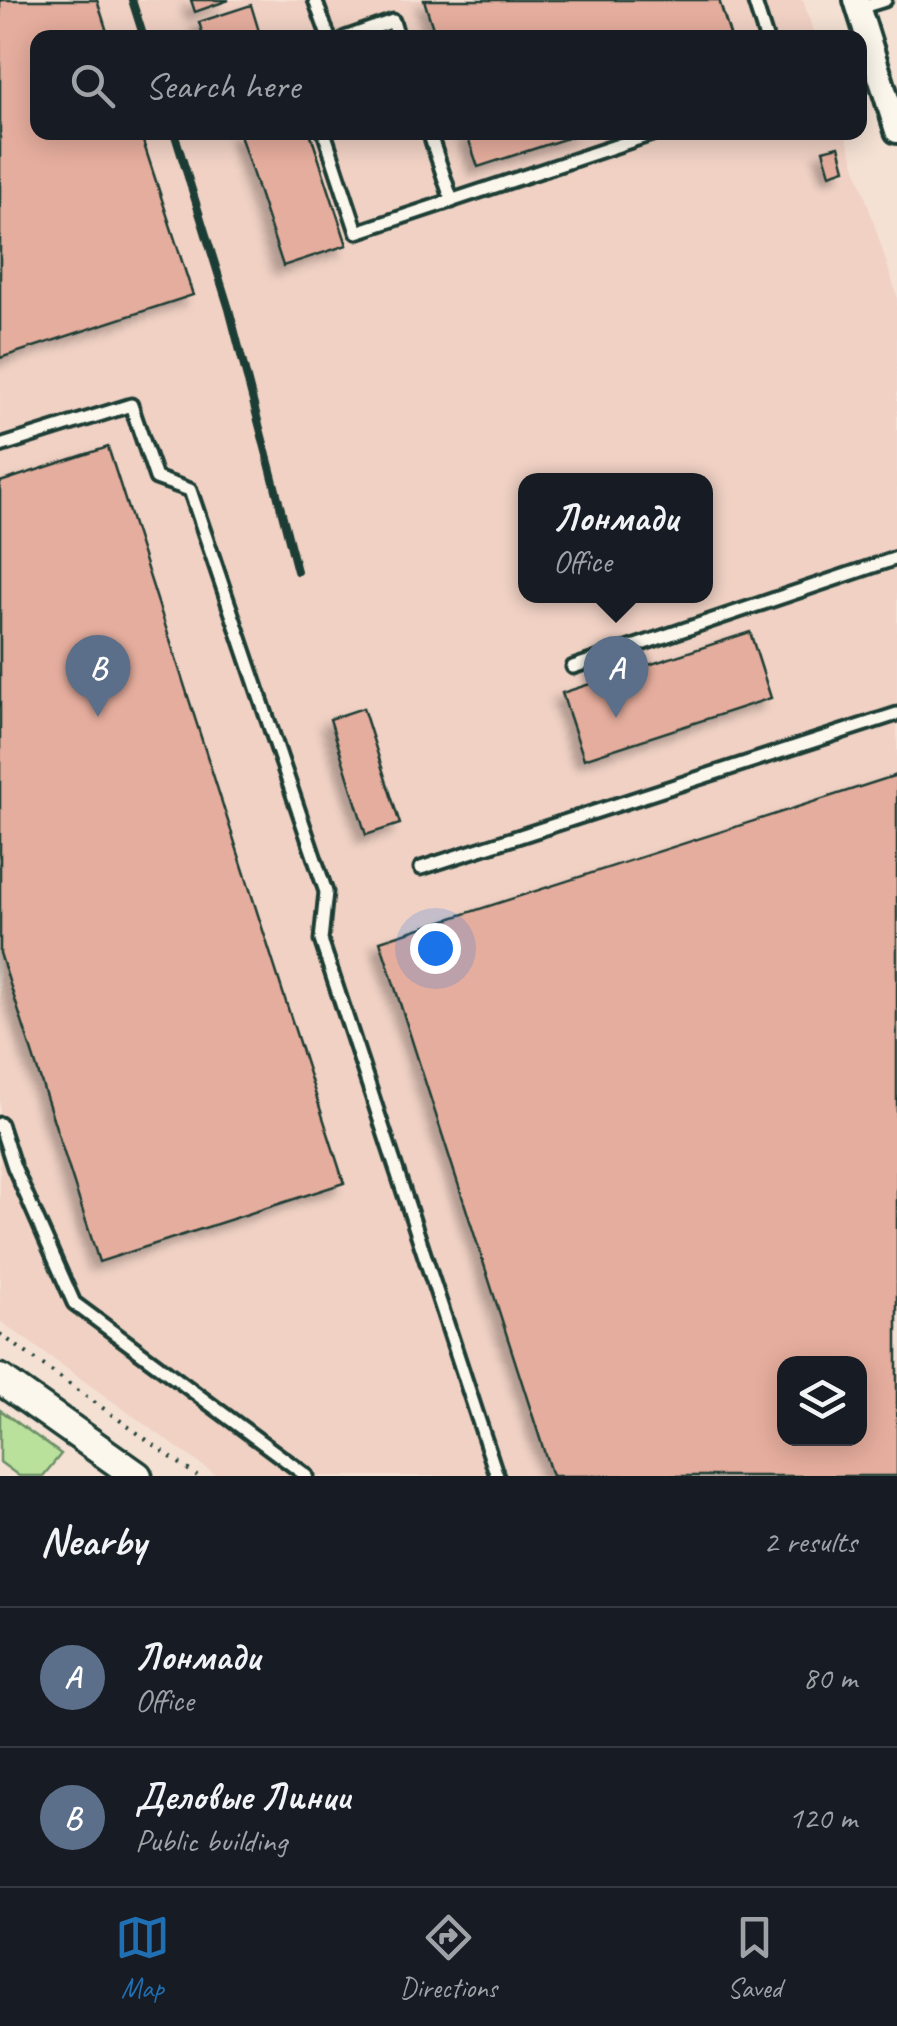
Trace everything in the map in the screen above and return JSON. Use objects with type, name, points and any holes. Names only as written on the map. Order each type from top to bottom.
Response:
[{"type":"street","points":[[858,4],[866,30]]},
{"type":"street","points":[[867,33],[897,130]]},
{"type":"street","points":[[0,1379],[136,1476]]},
{"type":"lane","points":[[316,0],[326,30]]},
{"type":"lane","points":[[754,0],[763,30]]},
{"type":"lane","points":[[858,4],[884,0]]},
{"type":"lane","points":[[368,30],[393,21],[396,30]]},
{"type":"lane","points":[[327,140],[356,232],[634,140]]},
{"type":"lane","points":[[432,140],[452,201]]},
{"type":"lane","points":[[0,446],[131,405],[156,478],[190,490],[326,892],[322,940],[497,1476]]},
{"type":"lane","points":[[572,667],[897,558]]},
{"type":"lane","points":[[421,868],[897,714]]},
{"type":"lane","points":[[0,1124],[14,1167],[74,1303],[308,1476]]},
{"type":"path","points":[[0,1334],[197,1476]]},
{"type":"shaded area","points":[[0,0],[803,0],[813,30],[30,30],[30,140],[847,140],[897,296],[897,1476],[217,1476],[0,1321]]},
{"type":"green space","points":[[0,1410],[61,1454],[43,1476],[19,1476],[0,1462]]},
{"type":"building","points":[[0,0],[97,0],[106,30],[30,30],[30,140],[143,140],[193,295],[0,358]]},
{"type":"building","points":[[191,0],[229,0],[195,12]]},
{"type":"building","points":[[424,0],[719,0],[728,30],[433,30]]},
{"type":"building","points":[[251,5],[259,30],[202,30],[199,22]]},
{"type":"building","points":[[242,140],[313,140],[347,245],[283,266]]},
{"type":"building","points":[[469,140],[561,140],[478,167]]},
{"type":"building","points":[[839,146],[845,169],[830,174],[823,150]]},
{"type":"building","points":[[108,447],[344,1183],[99,1262],[0,953],[0,482]]},
{"type":"building","points":[[750,632],[771,698],[584,759],[562,693]]},
{"type":"building","points":[[363,708],[400,824],[366,835],[330,719]]},
{"type":"building","points":[[897,775],[897,1476],[552,1476],[380,941]]},
{"type":"railway","points":[[132,0],[141,30]]},
{"type":"railway","points":[[176,140],[229,309],[297,571]]},
{"type":"place","name":"Деловые Линии","points":[[98,717]]},
{"type":"place","name":"Лонмади","points":[[616,718]]}]
